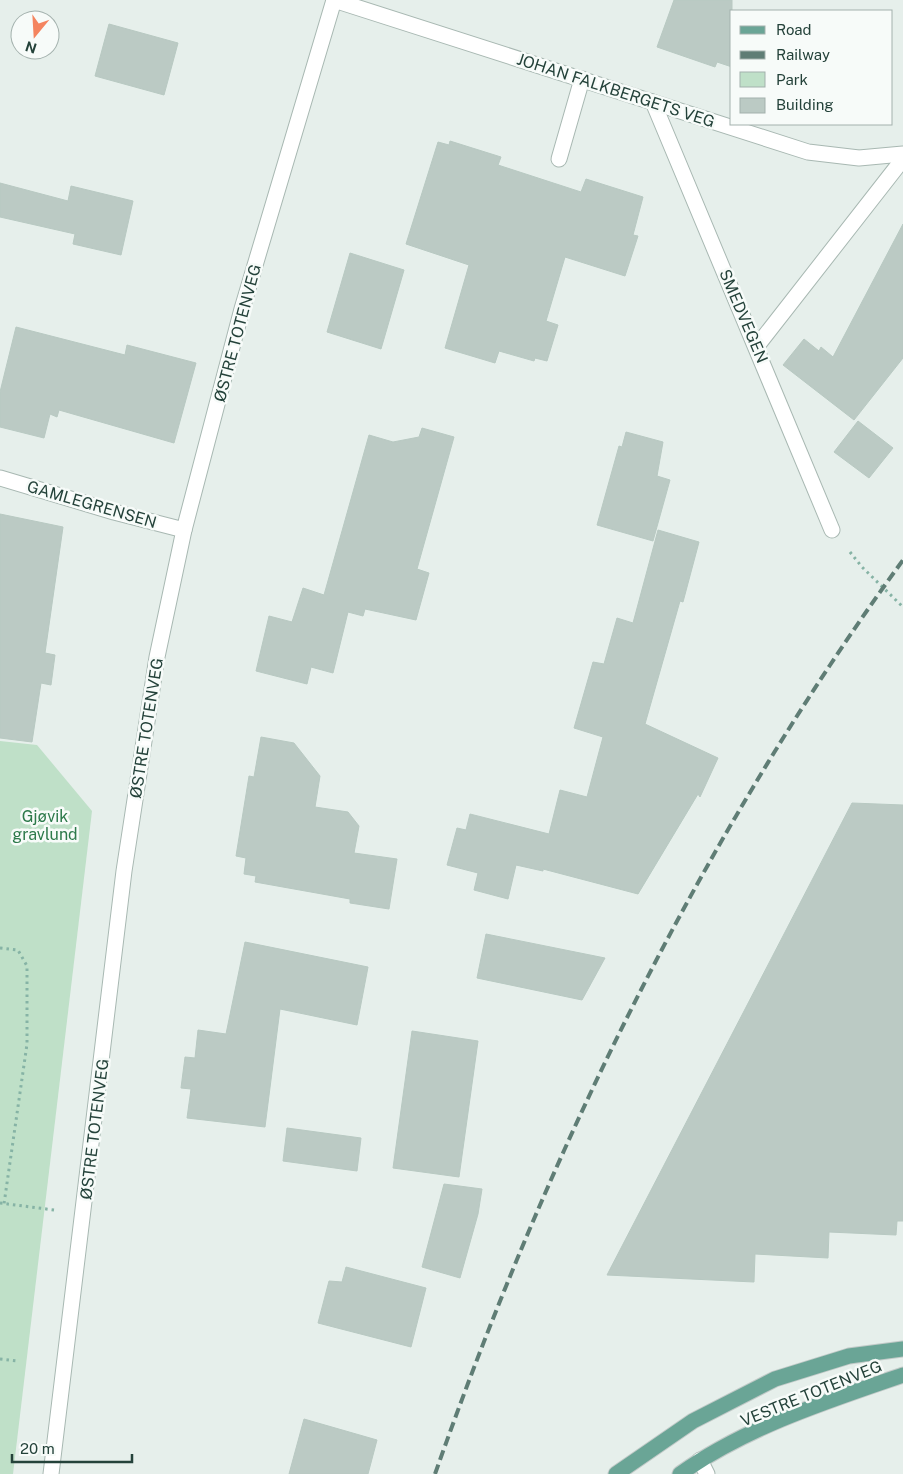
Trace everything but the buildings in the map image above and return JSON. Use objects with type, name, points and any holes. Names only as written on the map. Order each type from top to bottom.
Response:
[{"type":"main road","name":"VESTRE TOTENVEG","points":[[616,1474],[693,1421],[774,1379],[849,1356],[903,1349]]},
{"type":"main road","name":"VESTRE TOTENVEG","points":[[680,1474],[700,1460],[777,1421],[903,1375]]},
{"type":"street","name":"JOHAN FALKBERGETS VEG","points":[[334,0],[808,152],[859,158],[903,154]]},
{"type":"street","name":"ØSTRE TOTENVEG","points":[[51,1474],[136,787],[157,657],[184,530],[242,309],[334,0]]},
{"type":"street","points":[[559,159],[582,79]]},
{"type":"street","name":"SMEDVEGEN","points":[[653,102],[757,346],[832,530]]},
{"type":"street","points":[[757,346],[903,159]]},
{"type":"street","name":"GAMLEGRENSEN","points":[[0,478],[114,512],[184,530]]},
{"type":"street","points":[[700,1460],[707,1474]]},
{"type":"path","points":[[832,530],[862,567],[903,606]]},
{"type":"path","points":[[0,948],[18,950],[27,966],[27,1044],[2,1204],[57,1211]]},
{"type":"path","points":[[0,1359],[18,1361]]},
{"type":"green space","name":"Gjøvik gravlund","points":[[0,741],[37,745],[92,811],[13,1474],[0,1474]]},
{"type":"railway","points":[[435,1474],[480,1353],[528,1234],[580,1116],[636,1000],[696,886],[761,775],[830,666],[903,560]]}]
